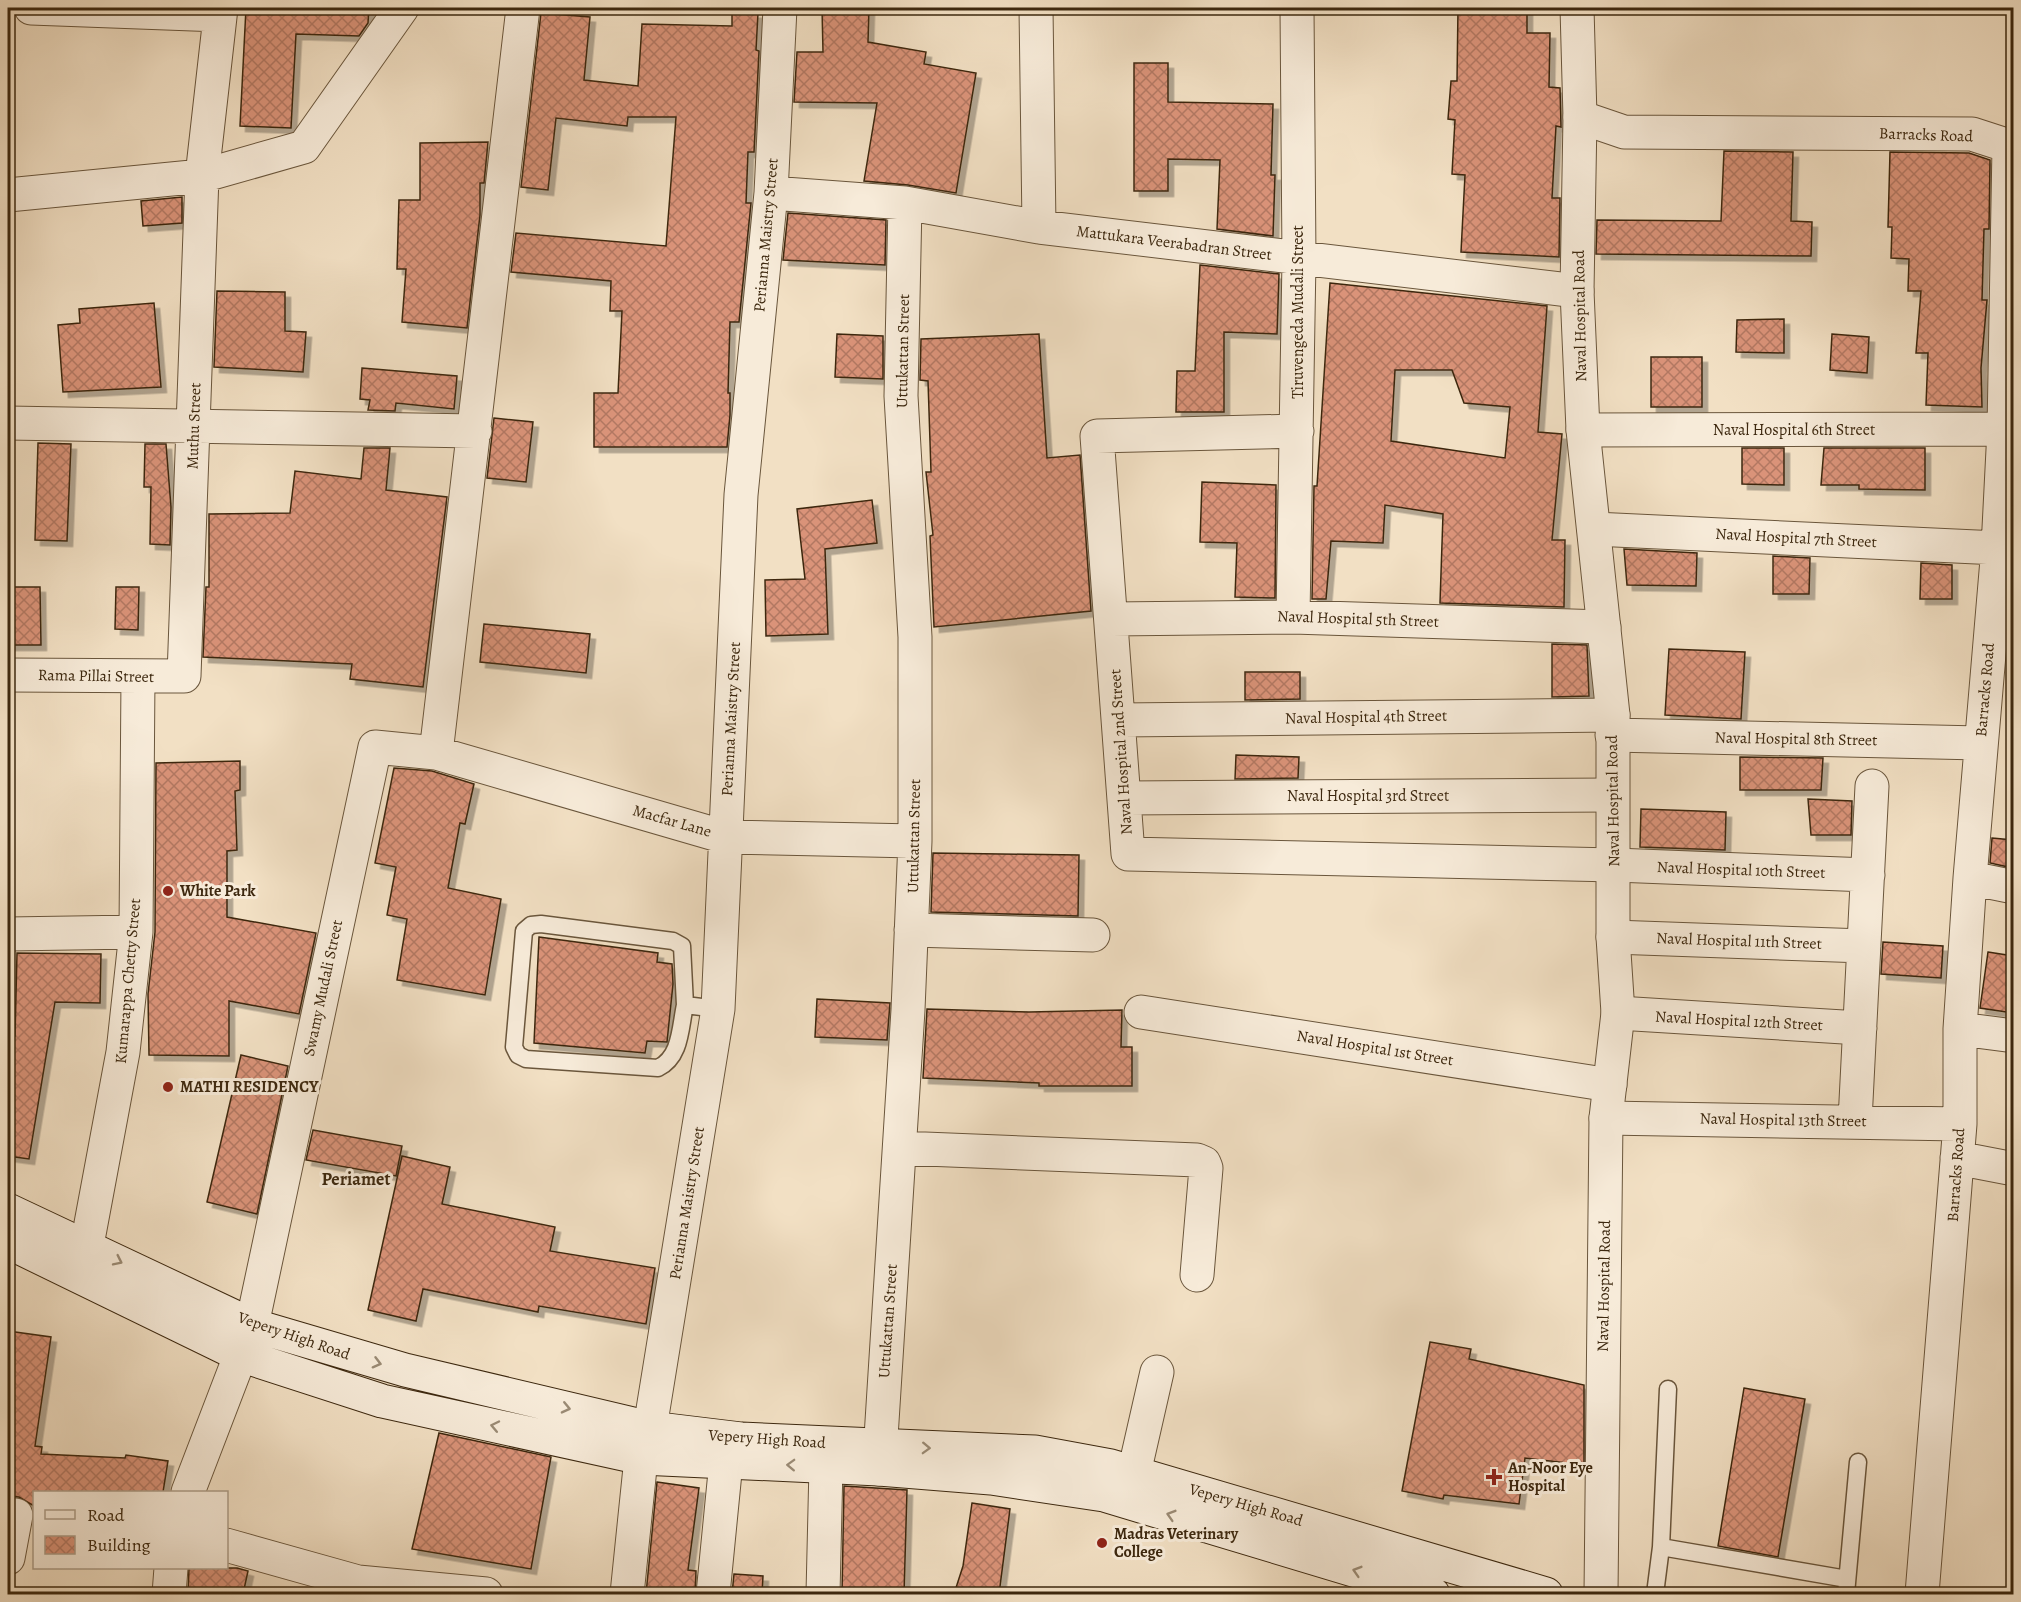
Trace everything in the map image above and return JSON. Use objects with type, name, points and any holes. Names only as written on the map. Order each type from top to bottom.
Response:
[{"type":"street","points":[[31,8],[221,11]]},
{"type":"street","points":[[8,195],[202,176],[304,147],[402,8]]},
{"type":"street","points":[[436,753],[475,431],[481,360],[495,268],[523,8]]},
{"type":"street","name":"Perianna Maistry Street","points":[[627,1594],[646,1443],[718,1010],[741,495],[771,193],[780,8]]},
{"type":"street","points":[[1036,8],[1039,226]]},
{"type":"street","name":"Tiruvengeda Mudali Street","points":[[1293,616],[1299,259],[1297,8]]},
{"type":"street","name":"Naval Hospital Road","points":[[1577,8],[1580,117],[1577,291],[1583,430],[1613,725],[1612,795],[1615,865],[1613,937],[1618,1013],[1606,1118],[1601,1594]]},
{"type":"street","name":"Muthu Street","points":[[184,676],[202,176],[221,11]]},
{"type":"street","name":"Barracks Road","points":[[1580,117],[1624,132],[1972,134],[2009,146],[2009,429],[1980,743],[1960,1029],[1960,1124],[1922,1594]]},
{"type":"street","name":"Mattukara Veerabadran Street","points":[[771,193],[905,203],[1039,226],[1577,291]]},
{"type":"street","name":"Uttukattan Street","points":[[879,1457],[900,1148],[915,841],[915,637],[901,396],[905,203]]},
{"type":"street","points":[[8,423],[194,428],[475,431]]},
{"type":"street","name":"Naval Hospital 6th Street","points":[[1583,430],[2009,429]]},
{"type":"street","name":"Naval Hospital 2nd Street","points":[[1297,432],[1097,436],[1128,854],[1615,865]]},
{"type":"street","name":"Naval Hospital 7th Street","points":[[1594,529],[1998,548]]},
{"type":"street","name":"Naval Hospital 5th Street","points":[[1112,619],[1293,616],[1604,627]]},
{"type":"street","name":"Rama Pillai Street","points":[[8,675],[184,676]]},
{"type":"street","name":"Kumarappa Chetty Street","points":[[87,1245],[123,1052],[136,932],[138,677]]},
{"type":"street","name":"Naval Hospital 4th Street","points":[[1119,720],[1613,725]]},
{"type":"street","name":"Naval Hospital 8th Street","points":[[1613,725],[1980,743]]},
{"type":"street","name":"Swamy Mudali Street","points":[[252,1325],[375,747],[436,753]]},
{"type":"street","name":"Macfar Lane","points":[[436,753],[725,837],[915,841]]},
{"type":"street","points":[[1855,1121],[1872,786]]},
{"type":"street","name":"Naval Hospital 3rd Street","points":[[1125,798],[1612,795]]},
{"type":"street","name":"Naval Hospital 10th Street","points":[[1615,865],[1868,875]]},
{"type":"street","points":[[1970,878],[2013,887]]},
{"type":"street","points":[[911,930],[1093,935]]},
{"type":"street","points":[[8,934],[136,932]]},
{"type":"street","name":"Naval Hospital 11th Street","points":[[1613,937],[1864,946]]},
{"type":"street","name":"Naval Hospital 1st Street","points":[[1141,1012],[1610,1085]]},
{"type":"street","name":"Naval Hospital 12th Street","points":[[1618,1013],[1860,1028]]},
{"type":"street","points":[[1960,1029],[2013,1036]]},
{"type":"street","name":"Naval Hospital 13th Street","points":[[1606,1118],[1960,1124]]},
{"type":"street","points":[[900,1148],[1197,1160],[1204,1163],[1206,1168],[1197,1275]]},
{"type":"street","points":[[1957,1158],[2013,1169]]},
{"type":"street","name":"Vepery High Road","points":[[8,1210],[87,1245],[252,1325],[646,1443],[726,1462],[826,1466],[879,1457],[1035,1452],[1134,1473],[1546,1594]]},
{"type":"street","name":"Vepery High Road","points":[[8,1242],[240,1355],[382,1401],[646,1443],[741,1439],[879,1457],[991,1478],[1104,1495],[1433,1594]]},
{"type":"street","points":[[188,1491],[252,1325]]},
{"type":"street","points":[[1134,1473],[1157,1372]]},
{"type":"street","points":[[713,1594],[726,1462]]},
{"type":"street","points":[[823,1594],[826,1466]]},
{"type":"street","points":[[8,1514],[16,1515],[8,1558]]},
{"type":"street","points":[[228,1546],[358,1581],[486,1594]]},
{"type":"street","points":[[169,1594],[171,1569]]},
{"type":"lane","points":[[541,924],[673,941],[682,946],[684,955],[685,1005],[674,1055],[668,1063],[658,1068],[526,1059],[518,1054],[514,1047],[524,931],[531,925],[541,924]]},
{"type":"lane","points":[[685,1005],[718,1010]]},
{"type":"lane","points":[[1655,1594],[1661,1547],[1668,1389]]},
{"type":"lane","points":[[1661,1547],[1847,1587],[1858,1462]]},
{"type":"building","points":[[246,8],[369,8],[368,23],[359,36],[296,34],[291,128],[240,126]]},
{"type":"building","points":[[822,8],[869,8],[868,42],[926,52],[924,64],[976,73],[956,193],[864,181],[877,103],[794,102],[797,52],[823,52]]},
{"type":"building","points":[[1458,8],[1527,8],[1527,33],[1550,33],[1549,87],[1560,88],[1561,127],[1556,126],[1552,198],[1560,198],[1559,257],[1461,252],[1465,175],[1452,174],[1455,120],[1448,119],[1451,81],[1457,81]]},
{"type":"building","points":[[732,12],[758,13],[756,50],[759,51],[754,152],[748,152],[746,203],[751,203],[739,322],[730,322],[728,393],[730,393],[730,415],[727,447],[594,447],[594,393],[618,393],[622,311],[610,311],[611,281],[511,272],[516,233],[666,246],[676,117],[628,117],[627,126],[556,118],[548,190],[521,187],[541,13],[590,17],[584,80],[638,86],[642,24],[732,26]]},
{"type":"building","points":[[1134,63],[1168,63],[1168,102],[1273,104],[1271,175],[1275,175],[1273,236],[1217,229],[1220,160],[1168,159],[1168,191],[1134,191]]},
{"type":"building","points":[[488,142],[484,183],[480,183],[480,215],[467,328],[402,322],[406,269],[397,269],[399,200],[420,200],[420,143]]},
{"type":"building","points":[[1724,151],[1793,152],[1791,221],[1812,222],[1811,256],[1596,254],[1597,220],[1721,221]]},
{"type":"building","points":[[1890,152],[1969,153],[1990,160],[1989,229],[1984,229],[1982,300],[1987,300],[1981,368],[1982,407],[1926,405],[1928,353],[1916,353],[1921,291],[1908,291],[1909,259],[1891,258],[1892,227],[1888,227]]},
{"type":"building","points":[[182,197],[182,223],[143,226],[141,201]]},
{"type":"building","points":[[788,213],[886,220],[885,265],[783,260]]},
{"type":"building","points":[[1200,265],[1279,274],[1277,334],[1224,332],[1224,412],[1176,412],[1177,371],[1195,371]]},
{"type":"building","points":[[1330,283],[1547,306],[1538,432],[1562,434],[1552,540],[1565,540],[1564,607],[1440,603],[1443,514],[1385,505],[1383,543],[1331,541],[1326,599],[1312,599],[1314,486],[1317,486]],"holes":[[[1395,370],[1452,370],[1464,403],[1510,407],[1505,458],[1391,441]]]},
{"type":"building","points":[[217,291],[285,292],[285,331],[306,332],[303,372],[214,367]]},
{"type":"building","points":[[154,303],[161,387],[63,392],[58,325],[80,323],[79,309]]},
{"type":"building","points":[[1784,319],[1784,353],[1736,352],[1737,320]]},
{"type":"building","points":[[837,334],[883,336],[883,379],[835,377]]},
{"type":"building","points":[[1039,334],[1047,458],[1080,455],[1091,611],[934,627],[930,536],[933,535],[926,472],[931,472],[928,381],[920,380],[921,339]]},
{"type":"building","points":[[1832,334],[1869,337],[1867,373],[1830,370]]},
{"type":"building","points":[[1651,357],[1702,357],[1702,407],[1651,407]]},
{"type":"building","points":[[362,368],[457,376],[454,409],[396,403],[395,411],[368,410],[370,400],[360,399]]},
{"type":"building","points":[[494,418],[533,422],[526,482],[487,478]]},
{"type":"building","points":[[38,443],[71,444],[67,541],[35,540]]},
{"type":"building","points":[[145,444],[166,444],[171,507],[170,545],[150,544],[151,487],[144,487]]},
{"type":"building","points":[[364,448],[390,448],[386,490],[447,497],[423,687],[350,679],[352,664],[203,657],[206,587],[209,587],[209,514],[290,513],[295,471],[361,479]]},
{"type":"building","points":[[1742,448],[1784,448],[1784,485],[1742,484]]},
{"type":"building","points":[[1824,448],[1925,448],[1925,490],[1859,489],[1859,485],[1821,485]]},
{"type":"building","points":[[1202,482],[1276,485],[1275,598],[1235,597],[1237,543],[1200,542]]},
{"type":"building","points":[[872,500],[877,543],[825,549],[828,634],[766,636],[765,580],[805,579],[797,509]]},
{"type":"building","points":[[1624,549],[1697,553],[1696,586],[1627,585]]},
{"type":"building","points":[[1773,556],[1810,558],[1809,594],[1773,594]]},
{"type":"building","points":[[1921,563],[1952,565],[1952,599],[1920,599]]},
{"type":"building","points":[[8,587],[40,587],[41,645],[8,645]]},
{"type":"building","points":[[116,587],[139,587],[138,630],[115,629]]},
{"type":"building","points":[[484,624],[590,634],[586,673],[480,662]]},
{"type":"building","points":[[1552,644],[1587,645],[1589,696],[1552,697]]},
{"type":"building","points":[[1669,649],[1745,652],[1741,719],[1665,715]]},
{"type":"building","points":[[1245,672],[1300,672],[1300,699],[1245,700]]},
{"type":"building","points":[[1236,755],[1299,757],[1298,778],[1235,779]]},
{"type":"building","points":[[1740,757],[1823,758],[1821,790],[1740,790]]},
{"type":"building","points":[[240,761],[240,790],[235,791],[237,850],[227,851],[227,917],[316,933],[299,1014],[229,1001],[229,1056],[149,1055],[148,994],[155,932],[156,763]]},
{"type":"building","points":[[394,768],[432,771],[474,784],[465,824],[460,823],[448,888],[501,899],[485,995],[397,980],[407,919],[387,915],[396,867],[375,863]]},
{"type":"building","points":[[1808,799],[1852,801],[1851,835],[1811,835]]},
{"type":"building","points":[[1641,809],[1726,812],[1725,850],[1640,847]]},
{"type":"building","points":[[1992,838],[2013,840],[2013,868],[1990,863]]},
{"type":"building","points":[[933,853],[1079,855],[1078,916],[931,912]]},
{"type":"building","points":[[539,937],[658,953],[657,962],[672,964],[673,984],[667,1042],[647,1041],[645,1053],[534,1043]]},
{"type":"building","points":[[1883,942],[1943,946],[1941,978],[1881,974]]},
{"type":"building","points":[[1988,952],[2013,956],[2013,1013],[1980,1008]]},
{"type":"building","points":[[17,953],[101,954],[100,1003],[55,1002],[29,1159],[8,1156],[8,1035],[15,1036]]},
{"type":"building","points":[[817,999],[890,1003],[887,1040],[815,1037]]},
{"type":"building","points":[[927,1009],[1029,1012],[1122,1010],[1121,1047],[1132,1047],[1132,1086],[1039,1086],[1039,1083],[923,1078]]},
{"type":"building","points":[[241,1055],[288,1066],[257,1214],[207,1202]]},
{"type":"building","points":[[313,1130],[402,1146],[396,1176],[306,1160]]},
{"type":"building","points":[[402,1156],[450,1167],[442,1204],[555,1227],[550,1251],[655,1268],[646,1324],[539,1306],[538,1312],[423,1289],[416,1321],[368,1310]]},
{"type":"building","points":[[8,1331],[51,1337],[35,1446],[42,1447],[41,1454],[125,1458],[126,1455],[168,1461],[163,1491],[33,1491],[33,1505],[19,1497],[8,1496]]},
{"type":"building","points":[[1430,1342],[1471,1349],[1469,1359],[1584,1385],[1584,1465],[1525,1458],[1519,1504],[1444,1495],[1443,1499],[1402,1491]]},
{"type":"building","points":[[1744,1388],[1805,1399],[1778,1557],[1718,1546]]},
{"type":"building","points":[[439,1433],[551,1457],[531,1569],[412,1549]]},
{"type":"building","points":[[657,1482],[699,1488],[688,1570],[696,1571],[695,1594],[646,1594]]},
{"type":"building","points":[[844,1486],[907,1490],[904,1594],[842,1594]]},
{"type":"building","points":[[972,1503],[1010,1509],[999,1594],[954,1594],[963,1566]]},
{"type":"building","points":[[237,1568],[248,1571],[243,1594],[188,1594],[189,1569]]},
{"type":"building","points":[[734,1574],[763,1576],[762,1594],[732,1594]]},
{"type":"place","name":"White Park","points":[[168,891]]},
{"type":"place","name":"MATHI RESIDENCY","points":[[168,1087]]},
{"type":"place","name":"An-Noor Eye Hospital","points":[[1494,1477]]},
{"type":"place","name":"Madras Veterinary College","points":[[1102,1543]]},
{"type":"district","name":"Periamet","points":[[356,1179]]}]
